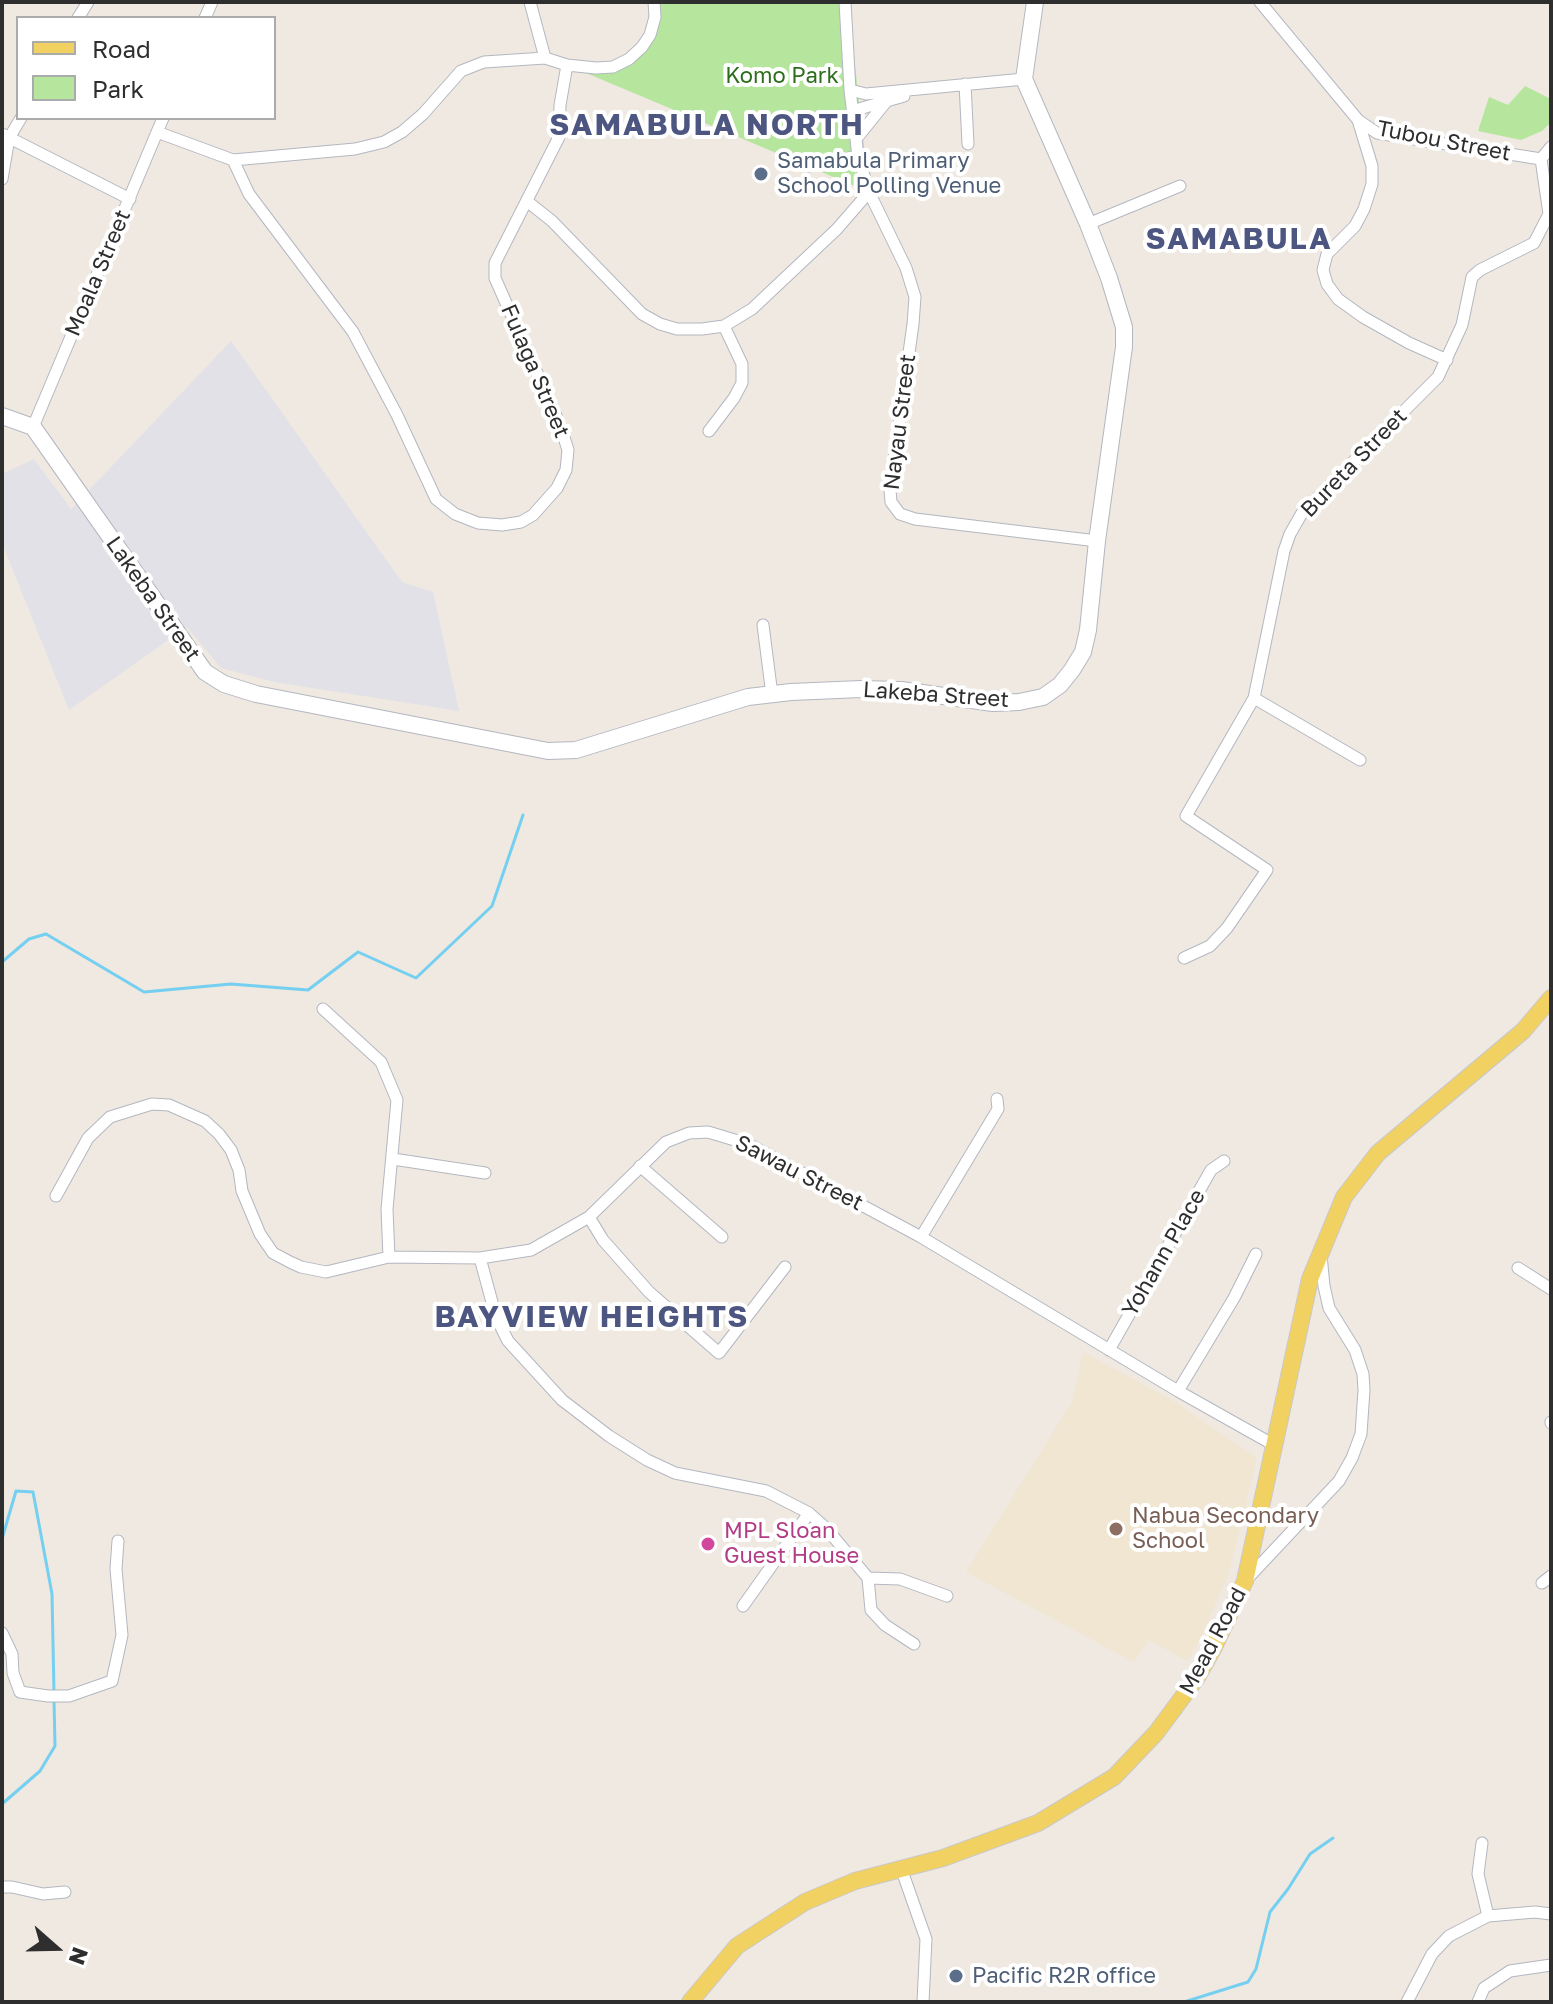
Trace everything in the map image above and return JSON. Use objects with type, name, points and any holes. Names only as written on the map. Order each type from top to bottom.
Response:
[{"type":"main road","points":[[1024,79],[1035,2]]},
{"type":"main road","name":"Lakeba Street","points":[[33,427],[205,672],[224,684],[256,694],[548,751],[576,750],[748,697],[861,689],[901,690],[993,703],[1043,697],[1060,685],[1083,652],[1088,630],[1124,327],[1088,224],[1024,79]]},
{"type":"main road","points":[[2,416],[33,427]]},
{"type":"main road","name":"Mead Road","points":[[690,2002],[737,1946],[805,1902],[855,1881],[943,1858],[1016,1833],[1077,1801],[1114,1777],[1156,1733],[1188,1691],[1214,1647],[1245,1581],[1310,1279],[1344,1197],[1378,1153],[1523,1031],[1551,998]]},
{"type":"street","points":[[530,2],[545,58]]},
{"type":"street","points":[[157,132],[233,160],[355,149],[384,142],[423,114],[461,71],[484,62],[545,58],[567,65],[613,67],[629,59],[650,35],[655,17],[654,2]]},
{"type":"street","name":"Nayau Street","points":[[845,2],[850,90],[858,156],[869,192],[906,268],[915,297],[891,502],[900,514],[915,519],[1097,541]]},
{"type":"street","name":"Tubou Street","points":[[1260,2],[1358,120],[1377,133],[1541,159]]},
{"type":"street","name":"Fulaga Street","points":[[233,160],[249,194],[353,332],[397,415],[436,499],[455,514],[478,523],[502,525],[521,522],[533,515],[557,488],[566,470],[568,450],[560,425],[495,278],[495,263],[559,137],[560,105],[567,65]]},
{"type":"street","points":[[850,90],[866,94],[916,91],[1024,79]]},
{"type":"street","points":[[965,84],[968,144]]},
{"type":"street","points":[[852,111],[916,91]]},
{"type":"street","points":[[856,139],[886,102]]},
{"type":"street","points":[[2,179],[6,136],[19,120]]},
{"type":"street","name":"Moala Street","points":[[33,427],[162,120]]},
{"type":"street","points":[[1358,120],[1372,166],[1372,184],[1355,226],[1327,254],[1323,270],[1327,284],[1338,299],[1363,317],[1447,360]]},
{"type":"street","points":[[6,136],[130,199]]},
{"type":"street","points":[[1541,159],[1551,147]]},
{"type":"street","points":[[784,161],[809,166],[858,156]]},
{"type":"street","name":"Bureta Street","points":[[1184,958],[1210,946],[1227,928],[1267,870],[1186,816],[1254,698],[1284,551],[1296,524],[1302,513],[1438,377],[1462,325],[1472,277],[1534,243],[1549,214],[1541,159]]},
{"type":"street","points":[[1088,224],[1180,186]]},
{"type":"street","points":[[528,202],[552,221],[642,314],[677,329],[702,329],[724,326],[752,309],[837,229],[869,192]]},
{"type":"street","points":[[709,431],[742,383],[742,364],[724,326]]},
{"type":"street","points":[[763,625],[772,695]]},
{"type":"street","points":[[1254,698],[1360,760]]},
{"type":"street","points":[[323,1009],[381,1062],[397,1100],[387,1209],[389,1257]]},
{"type":"street","points":[[921,1237],[998,1109],[997,1099]]},
{"type":"street","name":"Sawau Street","points":[[56,1196],[88,1138],[110,1117],[152,1104],[169,1105],[189,1111],[205,1121],[231,1150],[251,1214],[273,1253],[301,1267],[326,1272],[389,1257],[480,1258],[531,1250],[589,1217],[666,1142],[689,1133],[708,1132],[748,1144],[921,1237],[1274,1445]]},
{"type":"street","points":[[393,1159],[485,1173]]},
{"type":"street","name":"Yohann Place","points":[[1109,1350],[1211,1170],[1224,1161]]},
{"type":"street","points":[[640,1166],[722,1237]]},
{"type":"street","points":[[589,1217],[603,1240],[649,1292],[719,1353],[785,1267]]},
{"type":"street","points":[[1245,1581],[1339,1481],[1361,1434],[1363,1374],[1355,1350],[1329,1308],[1321,1251]]},
{"type":"street","points":[[1178,1391],[1234,1298],[1256,1254]]},
{"type":"street","points":[[480,1258],[496,1317],[508,1341],[562,1400],[647,1460],[675,1473],[766,1491],[809,1513],[826,1528],[868,1578],[871,1610],[885,1625],[914,1644]]},
{"type":"street","points":[[1518,1268],[1551,1289]]},
{"type":"street","points":[[743,1606],[809,1513]]},
{"type":"street","points":[[2,1633],[12,1654],[20,1692],[69,1696],[112,1681],[122,1635],[116,1569],[118,1541]]},
{"type":"street","points":[[868,1578],[900,1579],[947,1596]]},
{"type":"street","points":[[1482,1843],[1478,1874],[1488,1916]]},
{"type":"street","points":[[901,1868],[926,1939],[923,2002]]},
{"type":"street","points":[[2,1887],[43,1894],[65,1892]]},
{"type":"street","points":[[1407,2002],[1432,1954],[1449,1936],[1488,1916],[1535,1912],[1551,1914]]},
{"type":"street","points":[[1478,2002],[1484,1988],[1510,1971],[1551,1965]]},
{"type":"shaded area","points":[[231,341],[402,582],[433,592],[459,711],[274,682],[221,668],[187,627],[69,710],[2,543],[2,474],[34,459],[71,509]]},
{"type":"shaded area","name":"Nabua Secondary School","points":[[1083,1352],[1172,1400],[1257,1458],[1229,1573],[1200,1640],[1187,1661],[1149,1640],[1134,1662],[966,1572],[1072,1402]]},
{"type":"green space","name":"Komo Park","points":[[649,2],[848,2],[869,192],[567,65],[613,70],[641,47],[652,8]]},
{"type":"green space","points":[[1525,86],[1551,99],[1551,122],[1542,131],[1521,140],[1478,131],[1489,97],[1508,105]]},
{"type":"waterway","points":[[2,962],[29,939],[46,934],[144,992],[231,984],[308,990],[358,952],[416,978],[492,906],[523,815]]},
{"type":"waterway","points":[[2,1539],[16,1491],[33,1492],[52,1594],[54,1693]]},
{"type":"waterway","points":[[2,1804],[40,1771],[55,1746],[54,1700]]},
{"type":"waterway","points":[[1184,2002],[1248,1982],[1256,1969],[1270,1912],[1310,1854],[1333,1838]]},
{"type":"place","name":"Samabula Primary School Polling Venue","points":[[761,174]]},
{"type":"place","name":"Nabua Secondary School","points":[[1116,1529]]},
{"type":"place","name":"MPL Sloan Guest House","points":[[708,1544]]},
{"type":"place","name":"Pacific R2R office","points":[[956,1976]]},
{"type":"district","name":"SAMABULA NORTH","points":[[707,125]]},
{"type":"district","name":"SAMABULA","points":[[1239,239]]},
{"type":"district","name":"BAYVIEW HEIGHTS","points":[[592,1317]]}]
